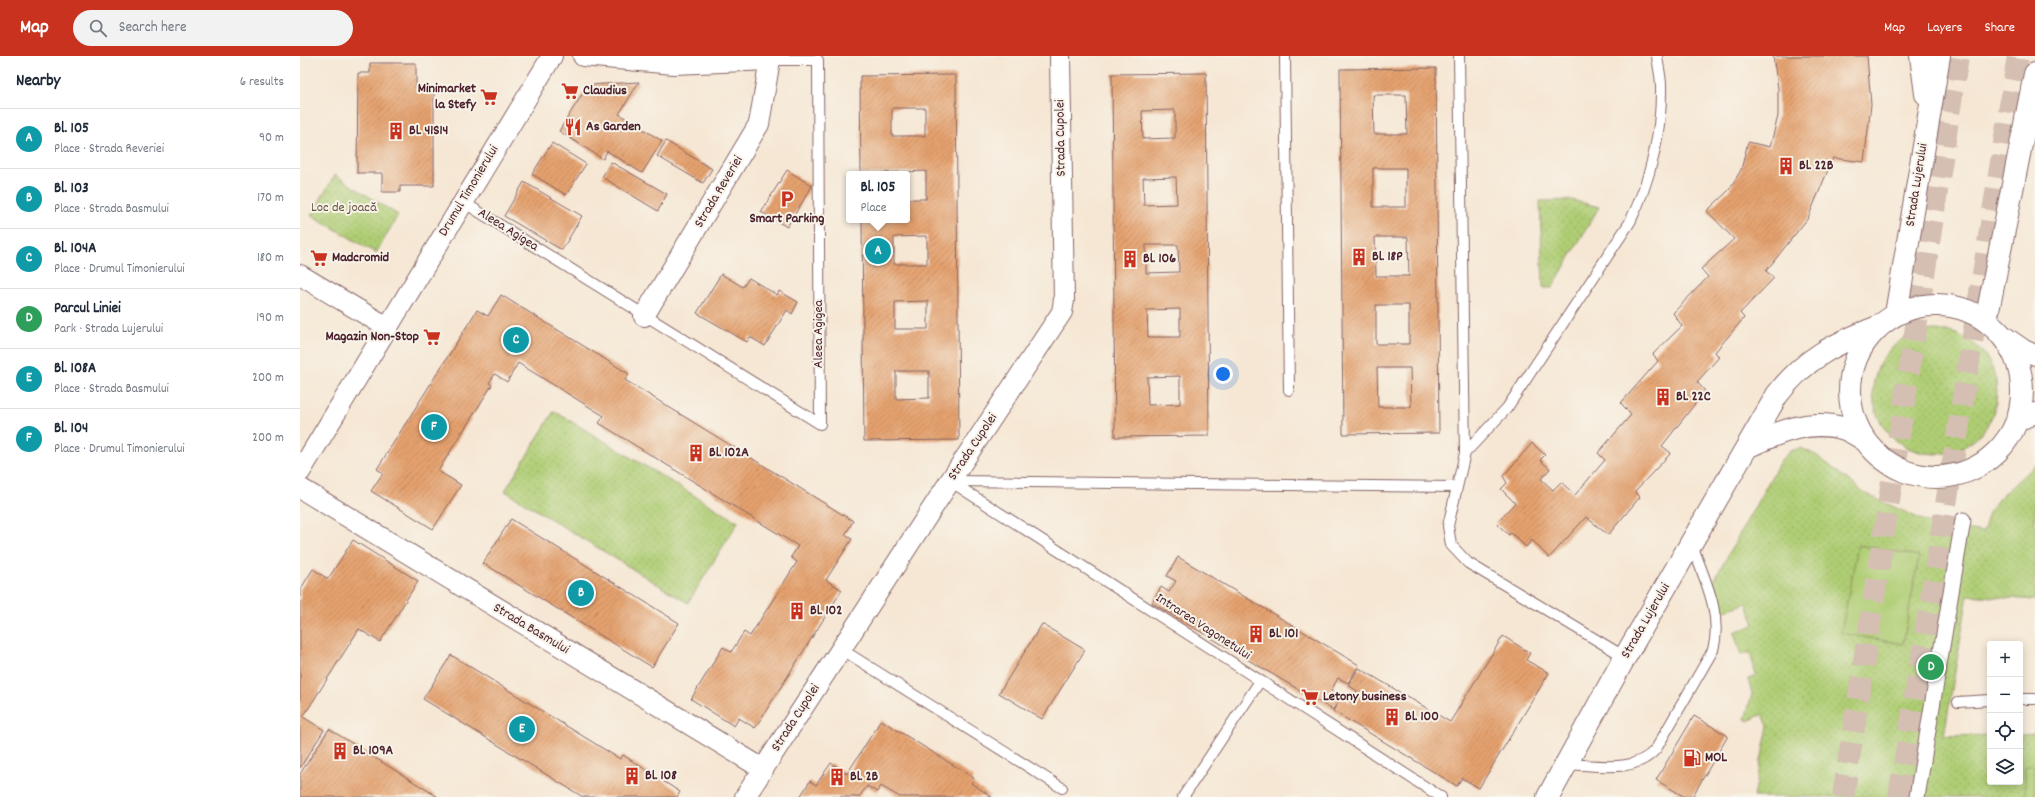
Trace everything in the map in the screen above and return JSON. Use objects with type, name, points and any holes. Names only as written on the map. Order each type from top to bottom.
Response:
[{"type":"street","name":"Drumul Timonierului","points":[[300,472],[552,56]]},
{"type":"street","name":"Aleea Agigea","points":[[583,56],[672,60],[770,58]]},
{"type":"street","name":"Strada Cupolei","points":[[745,797],[950,481],[1062,312],[1064,300],[1060,56]]},
{"type":"street","points":[[1921,56],[1929,116]]},
{"type":"street","name":"Strada Lujerului","points":[[1896,314],[1939,56]]},
{"type":"street","name":"Strada Reveriei","points":[[644,316],[759,124],[770,58]]},
{"type":"street","points":[[1992,326],[2035,74]]},
{"type":"street","points":[[300,275],[387,327]]},
{"type":"street","points":[[1992,326],[2010,347],[2018,365],[2022,384],[2021,404],[2029,420],[1989,458],[1969,470],[1947,476],[1924,476],[1902,470],[1882,458],[1866,441],[1854,419],[1850,394],[1855,364],[1862,346],[1878,327],[1896,314],[1918,306],[1942,305],[1965,310],[1992,326],[2024,350],[2035,355]]},
{"type":"street","name":"Strada Lujerului","points":[[1548,797],[1625,657],[1777,395],[1787,381],[1807,362],[1827,348],[1878,327]]},
{"type":"street","points":[[1747,447],[1777,433],[1807,425],[1825,425],[1846,429],[1866,441]]},
{"type":"street","name":"Strada Basmului","points":[[300,488],[763,769]]},
{"type":"street","points":[[1917,797],[1963,520]]},
{"type":"lane","points":[[1285,56],[1289,390]]},
{"type":"lane","points":[[1460,56],[1465,453],[1448,526],[1451,545],[1468,563],[1625,657]]},
{"type":"lane","points":[[1465,453],[1507,408],[1630,222],[1642,197],[1654,152],[1660,116],[1661,86],[1657,56]]},
{"type":"lane","name":"Aleea Agigea","points":[[463,202],[644,316],[820,424],[818,60],[770,58]]},
{"type":"lane","points":[[950,481],[1456,487]]},
{"type":"lane","name":"Intrarea Vagonetului","points":[[950,481],[1441,797]]},
{"type":"lane","points":[[1566,764],[1625,765],[1641,762],[1649,757],[1656,749],[1709,657],[1716,638],[1717,628],[1711,598],[1691,543]]},
{"type":"lane","points":[[841,648],[1062,788]]},
{"type":"lane","points":[[1183,797],[1260,681]]},
{"type":"lane","points":[[2023,700],[2035,699]]},
{"type":"lane","points":[[1958,702],[1987,700]]},
{"type":"green space","name":"Loc de joacă","points":[[335,175],[398,215],[376,253],[311,215]]},
{"type":"green space","points":[[1572,200],[1599,207],[1552,288],[1543,288],[1540,201]]},
{"type":"green space","points":[[1935,330],[1947,331],[1959,335],[1969,340],[1979,348],[1987,358],[1992,368],[1996,380],[1996,404],[1992,416],[1987,426],[1979,436],[1969,444],[1959,449],[1947,453],[1935,454],[1923,453],[1911,449],[1901,444],[1891,436],[1883,426],[1878,416],[1874,404],[1873,392],[1874,380],[1878,368],[1883,358],[1891,348],[1901,340],[1911,335],[1923,331]]},
{"type":"green space","points":[[554,411],[738,522],[688,603],[505,491]]},
{"type":"green space","points":[[1801,448],[1816,455],[1866,494],[1929,523],[1983,532],[1990,510],[2000,497],[2035,465],[2035,600],[1968,595],[1944,736],[1987,735],[1987,785],[2023,785],[2023,735],[2035,734],[2035,797],[1754,797],[1768,726],[1763,714],[1748,721],[1745,719],[1752,694],[1748,679],[1756,676],[1750,652],[1741,655],[1734,632],[1754,625],[1747,603],[1723,611],[1713,582],[1779,463],[1790,451]]},
{"type":"green space","points":[[1858,545],[1919,556],[1903,644],[1841,633]]},
{"type":"green space","points":[[2025,766],[2035,766],[2035,797],[2025,797]]},
{"type":"building","points":[[1773,56],[1867,56],[1871,105],[1864,162],[1833,158],[1808,218],[1766,271],[1774,278],[1740,313],[1744,318],[1715,352],[1719,357],[1697,382],[1705,391],[1662,446],[1671,453],[1635,491],[1640,497],[1608,535],[1586,517],[1549,558],[1532,540],[1526,547],[1511,533],[1509,535],[1496,523],[1515,503],[1501,489],[1507,483],[1503,476],[1532,443],[1545,455],[1540,460],[1550,469],[1541,479],[1553,490],[1561,482],[1575,495],[1605,460],[1598,453],[1631,415],[1621,403],[1658,361],[1653,354],[1682,326],[1673,313],[1708,277],[1701,269],[1734,239],[1707,211],[1729,190],[1741,170],[1748,142],[1770,147],[1778,116],[1778,88]]},
{"type":"building","name":"Bl. 41S14","points":[[370,63],[416,63],[416,88],[434,88],[434,186],[400,186],[400,192],[382,192],[382,173],[357,173],[358,73],[370,73]]},
{"type":"building","name":"Bl. 18P","points":[[1436,68],[1439,433],[1343,434],[1340,69]],"holes":[[[1373,95],[1406,95],[1407,134],[1374,134]],[[1373,168],[1406,168],[1406,207],[1373,207]],[[1375,237],[1408,237],[1409,276],[1376,276]],[[1376,305],[1409,305],[1409,344],[1376,344]],[[1377,368],[1410,368],[1411,407],[1378,407]]]},
{"type":"building","name":"Bl. 106","points":[[1206,73],[1209,436],[1115,437],[1112,74]],"holes":[[[1175,110],[1175,138],[1143,139],[1142,111]],[[1176,177],[1177,204],[1144,205],[1143,178]],[[1146,245],[1178,245],[1179,272],[1146,273]],[[1180,309],[1180,337],[1148,337],[1147,310]],[[1180,376],[1180,404],[1148,405],[1147,377]]]},
{"type":"building","points":[[956,75],[959,440],[864,441],[862,223],[910,223],[910,199],[926,199],[926,171],[861,171],[860,76]],"holes":[[[892,108],[925,108],[925,136],[892,136]],[[927,236],[927,264],[894,264],[894,237]],[[928,301],[928,329],[895,329],[895,302]],[[896,371],[929,371],[929,398],[896,399]]]},
{"type":"building","points":[[639,82],[619,114],[662,141],[642,173],[607,151],[603,159],[559,131],[588,85]]},
{"type":"building","points":[[666,141],[712,169],[703,183],[657,156]]},
{"type":"building","points":[[552,143],[586,164],[566,195],[532,174]]},
{"type":"building","points":[[611,162],[667,194],[658,211],[602,177]]},
{"type":"building","name":"Smart Parking","points":[[787,170],[812,186],[787,227],[761,212]]},
{"type":"building","points":[[524,182],[582,216],[562,250],[504,216]]},
{"type":"building","points":[[721,274],[743,287],[749,278],[777,295],[779,291],[798,302],[792,314],[787,310],[765,346],[750,337],[747,342],[697,313]]},
{"type":"building","points":[[501,295],[629,374],[625,380],[853,521],[845,535],[852,539],[826,580],[842,590],[755,728],[739,718],[734,726],[691,699],[723,647],[731,652],[744,632],[750,636],[797,562],[791,557],[798,546],[599,423],[604,416],[518,363],[507,382],[495,374],[489,383],[492,385],[438,471],[461,485],[433,529],[371,491],[383,473],[377,469],[477,310],[488,316]]},
{"type":"building","points":[[511,519],[679,623],[652,667],[483,563]]},
{"type":"building","points":[[353,540],[418,581],[380,642],[359,629],[303,717],[324,730],[300,768],[300,590],[313,569],[328,579]]},
{"type":"building","name":"Bl. 101","points":[[1178,557],[1359,665],[1348,683],[1338,678],[1331,691],[1341,696],[1333,710],[1152,603],[1161,587],[1169,592],[1176,581],[1167,576]]},
{"type":"building","points":[[1042,624],[1085,650],[1042,719],[999,693]]},
{"type":"building","name":"Bl. 100","points":[[1503,636],[1530,653],[1526,660],[1549,673],[1479,788],[1462,778],[1457,786],[1333,711],[1341,697],[1350,702],[1357,691],[1348,685],[1359,668],[1450,722]]},
{"type":"building","points":[[451,655],[620,759],[623,755],[680,792],[677,797],[583,797],[423,699]]},
{"type":"building","name":"MOL","points":[[1694,716],[1728,736],[1692,797],[1685,797],[1656,780]]},
{"type":"building","points":[[881,720],[974,778],[971,783],[992,797],[900,797],[881,786],[877,792],[867,786],[859,797],[800,797],[810,781],[816,785],[831,763],[847,774]]},
{"type":"building","name":"Bl. 109A","points":[[329,729],[438,797],[300,797],[300,774]]},
{"type":"tunnel","points":[[1843,797],[1958,56]]},
{"type":"tunnel","points":[[1899,797],[2018,56]]},
{"type":"place","name":"Claudius","points":[[570,91]]},
{"type":"place","name":"Minimarket la Stefy","points":[[489,97]]},
{"type":"place","name":"As Garden","points":[[573,127]]},
{"type":"place","name":"Bl. 41S14","points":[[396,131]]},
{"type":"place","name":"Bl. 22B","points":[[1786,166]]},
{"type":"place","name":"Smart Parking","points":[[787,199]]},
{"type":"place","name":"Bl. 105","points":[[878,251]]},
{"type":"place","name":"Bl. 18P","points":[[1359,257]]},
{"type":"place","name":"Madcromid","points":[[319,258]]},
{"type":"place","name":"Bl. 106","points":[[1130,259]]},
{"type":"place","name":"Magazin Non-Stop","points":[[432,337]]},
{"type":"place","name":"Bl. 104A","points":[[516,340]]},
{"type":"place","name":"Bl. 22C","points":[[1663,397]]},
{"type":"place","name":"Bl. 104","points":[[434,427]]},
{"type":"place","name":"Bl. 102A","points":[[696,453]]},
{"type":"place","name":"Bl. 103","points":[[581,593]]},
{"type":"place","name":"Bl. 102","points":[[797,611]]},
{"type":"place","name":"Bl. 101","points":[[1256,634]]},
{"type":"place","name":"Parcul Liniei","points":[[1931,667]]},
{"type":"place","name":"Letony business","points":[[1310,697]]},
{"type":"place","name":"Bl. 100","points":[[1392,717]]},
{"type":"place","name":"Bl. 108A","points":[[522,729]]},
{"type":"place","name":"Bl. 109A","points":[[340,751]]},
{"type":"place","name":"MOL","points":[[1692,758]]},
{"type":"place","name":"Bl. 108","points":[[632,776]]},
{"type":"place","name":"Bl. 2B","points":[[837,777]]}]
